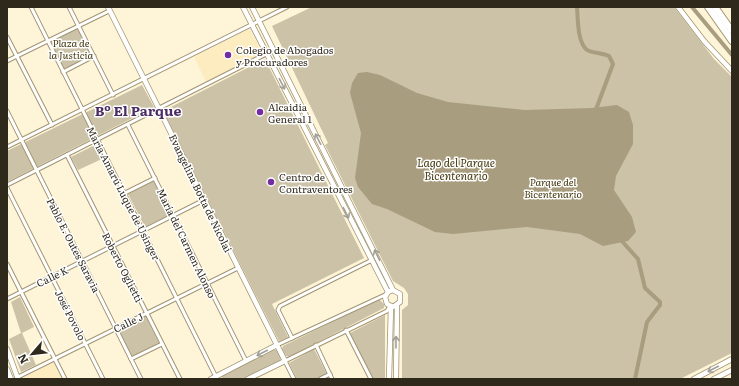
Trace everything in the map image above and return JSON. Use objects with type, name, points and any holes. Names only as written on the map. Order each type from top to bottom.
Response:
[{"type":"highway","points":[[708,7],[732,41]]},
{"type":"highway","points":[[715,7],[732,31]]},
{"type":"street","name":"María Amarú Luque de Usinger","points":[[31,7],[125,193],[215,378]]},
{"type":"street","points":[[69,7],[113,95]]},
{"type":"street","points":[[243,7],[387,293],[385,300],[392,306],[396,379]]},
{"type":"street","points":[[248,379],[254,378],[285,360],[386,311],[400,302],[401,297],[398,292],[394,290],[252,7]]},
{"type":"street","points":[[7,147],[287,7]]},
{"type":"street","points":[[678,7],[704,41],[732,71]]},
{"type":"street","points":[[7,61],[109,9]]},
{"type":"street","name":"Evangelina Botta de Nicolai","points":[[109,9],[294,379]]},
{"type":"street","points":[[7,37],[52,125]]},
{"type":"street","points":[[7,186],[274,50]]},
{"type":"street","points":[[63,72],[94,56]]},
{"type":"street","name":"Pablo E. Outes Saravia","points":[[7,111],[141,379]]},
{"type":"street","name":"María del Carmen Alonso","points":[[128,125],[246,361]]},
{"type":"street","name":"Roberto Oglietti","points":[[67,155],[180,379]]},
{"type":"street","points":[[125,193],[155,178]]},
{"type":"street","name":"José Povolo","points":[[7,186],[103,379]]},
{"type":"street","name":"Calle K","points":[[7,298],[204,200]]},
{"type":"street","points":[[292,338],[278,310],[280,306],[370,261]]},
{"type":"street","points":[[7,264],[65,379]]},
{"type":"street","name":"Calle J","points":[[18,378],[238,268]]},
{"type":"street","points":[[215,378],[277,345],[394,290]]},
{"type":"street","points":[[389,379],[392,306]]},
{"type":"street","points":[[346,330],[371,379]]},
{"type":"street","points":[[132,359],[162,344]]},
{"type":"street","points":[[316,345],[332,379]]},
{"type":"street","points":[[7,349],[18,378]]},
{"type":"street","points":[[694,379],[732,359]]},
{"type":"street","points":[[7,369],[11,379]]},
{"type":"street","points":[[714,379],[732,370]]},
{"type":"street","points":[[320,379],[330,374]]},
{"type":"shaded area","name":"Colegio de Abogados y Procuradores","points":[[250,29],[262,53],[206,82],[194,57]]},
{"type":"shaded area","points":[[54,362],[62,379],[21,379]]},
{"type":"green space","name":"Parque del Bicentenario","points":[[312,7],[674,7],[714,59],[732,77],[732,353],[680,379],[402,379],[402,310],[408,305],[408,294],[404,288],[393,281],[325,145],[328,143],[272,26]]},
{"type":"green space","name":"Plaza de la Justicia","points":[[78,28],[92,55],[64,69],[51,42]]},
{"type":"green space","points":[[265,59],[364,258],[272,304],[288,337],[279,341],[163,111]]},
{"type":"green space","points":[[142,85],[154,107],[7,182],[7,151]]},
{"type":"green space","points":[[97,144],[104,158],[78,170],[71,157]]},
{"type":"green space","points":[[154,181],[171,214],[145,227],[128,194]]},
{"type":"green space","points":[[20,297],[34,327],[22,333],[36,365],[21,372],[9,339],[21,333],[11,302]]},
{"type":"green space","points":[[379,299],[384,304],[384,308],[289,357],[286,356],[282,349],[283,346]]},
{"type":"green space","points":[[145,315],[159,343],[132,357],[118,329]]},
{"type":"green space","points":[[385,315],[385,379],[372,379],[350,333]]},
{"type":"green space","points":[[314,349],[327,374],[316,379],[297,379],[289,363]]},
{"type":"green space","points":[[273,350],[277,350],[281,358],[280,362],[245,379],[221,379],[223,375]]},
{"type":"water","name":"Lago del Parque Bicentenario","points":[[367,72],[380,75],[417,93],[448,102],[525,110],[592,108],[617,105],[629,112],[633,125],[633,144],[616,176],[614,190],[632,217],[636,232],[628,241],[603,246],[580,234],[527,227],[453,234],[435,232],[387,209],[372,204],[358,187],[355,178],[361,133],[350,93],[352,83],[358,73]]},
{"type":"waterway","points":[[577,7],[580,36],[584,46],[589,51],[609,56],[613,64],[595,112]]},
{"type":"waterway","points":[[692,7],[732,55]]},
{"type":"waterway","points":[[620,239],[638,259],[645,288],[660,302],[660,305],[647,322],[635,379]]},
{"type":"place","name":"Colegio de Abogados y Procuradores","points":[[228,55]]},
{"type":"place","name":"Alcaidía General 1","points":[[260,112]]},
{"type":"place","name":"Centro de Contraventores","points":[[271,182]]},
{"type":"district","name":"Bº El Parque","points":[[138,110]]}]
